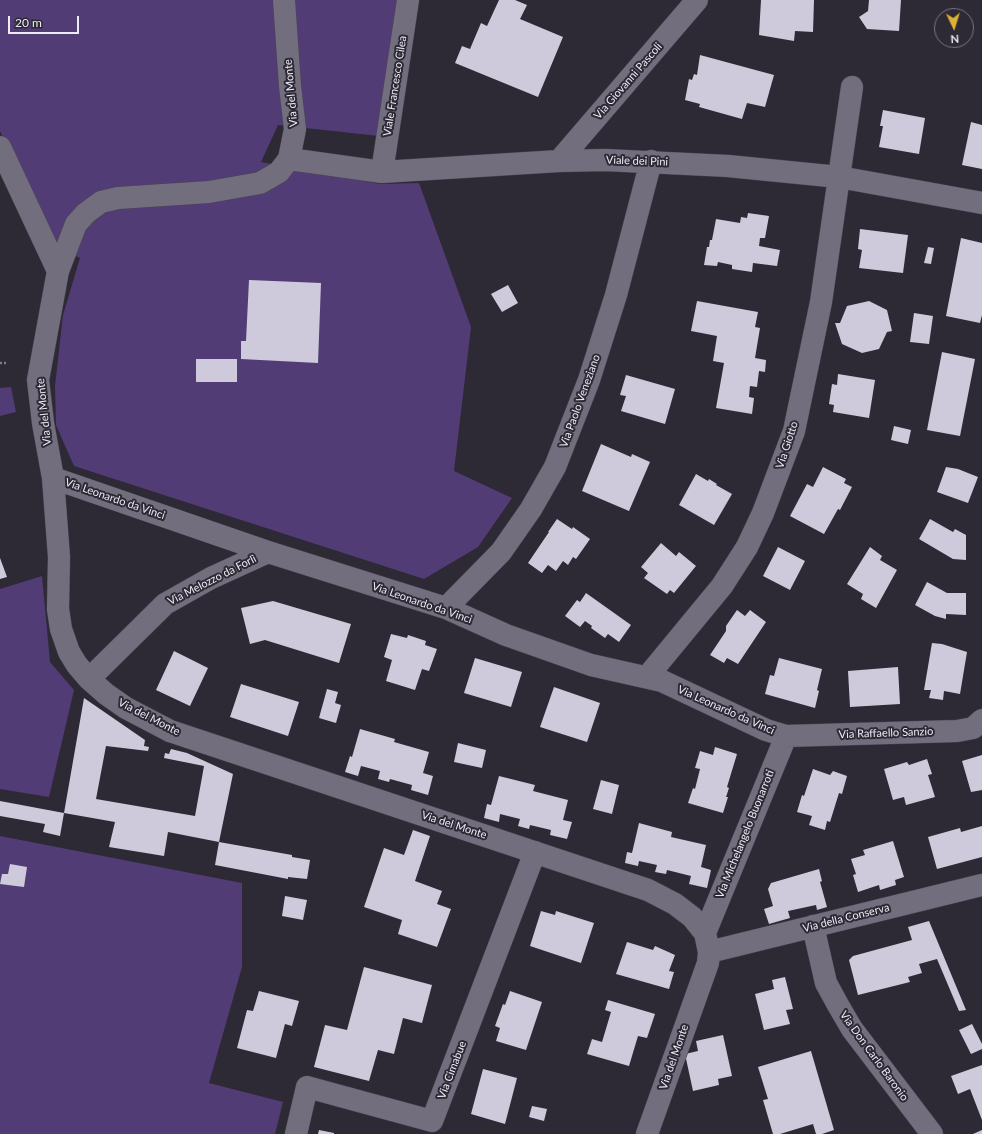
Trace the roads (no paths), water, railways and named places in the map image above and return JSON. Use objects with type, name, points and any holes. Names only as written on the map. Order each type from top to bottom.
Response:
[{"type":"street","name":"Via del Monte","points":[[284,0],[290,86],[295,129],[290,159],[279,172],[260,183],[209,192],[118,198],[100,202],[86,213],[76,224],[58,271],[38,380],[43,423],[53,478],[59,557],[58,609],[61,629],[69,652],[77,665],[89,679],[106,694],[126,708],[170,731],[648,890],[675,904],[692,917],[700,925],[707,942],[708,963],[647,1134]]},
{"type":"street","name":"Viale Francesco Cilea","points":[[382,172],[408,0]]},
{"type":"street","name":"Via Giovanni Pascoli","points":[[559,161],[697,0]]},
{"type":"street","name":"Via Giotto","points":[[647,677],[722,586],[747,547],[763,513],[794,431],[821,302],[852,87]]},
{"type":"street","points":[[0,147],[58,271]]},
{"type":"street","name":"Viale dei Pini","points":[[290,159],[382,172],[559,161],[651,161],[728,166],[839,177],[982,203]]},
{"type":"street","name":"Via Paolo Veneziano","points":[[446,608],[501,552],[531,509],[555,467],[589,380],[616,295],[651,161]]},
{"type":"street","name":"Via Leonardo da Vinci","points":[[53,478],[268,552],[446,608],[506,635],[591,665],[621,673],[662,681],[766,730],[786,736]]},
{"type":"street","name":"Via Melozzo da Forlì","points":[[89,679],[165,604],[211,578],[268,552]]},
{"type":"street","name":"Via Raffaello Sanzio","points":[[786,736],[956,731],[979,726]]},
{"type":"street","name":"Via Michelangelo Buonarroti","points":[[707,942],[786,736]]},
{"type":"street","name":"Via Cimabue","points":[[296,1134],[307,1087],[432,1121],[535,852]]},
{"type":"street","name":"Via della Conserva","points":[[707,942],[813,926],[982,885]]},
{"type":"street","name":"Via Don Carlo Baronio","points":[[813,926],[826,983],[852,1029],[932,1134]]}]
